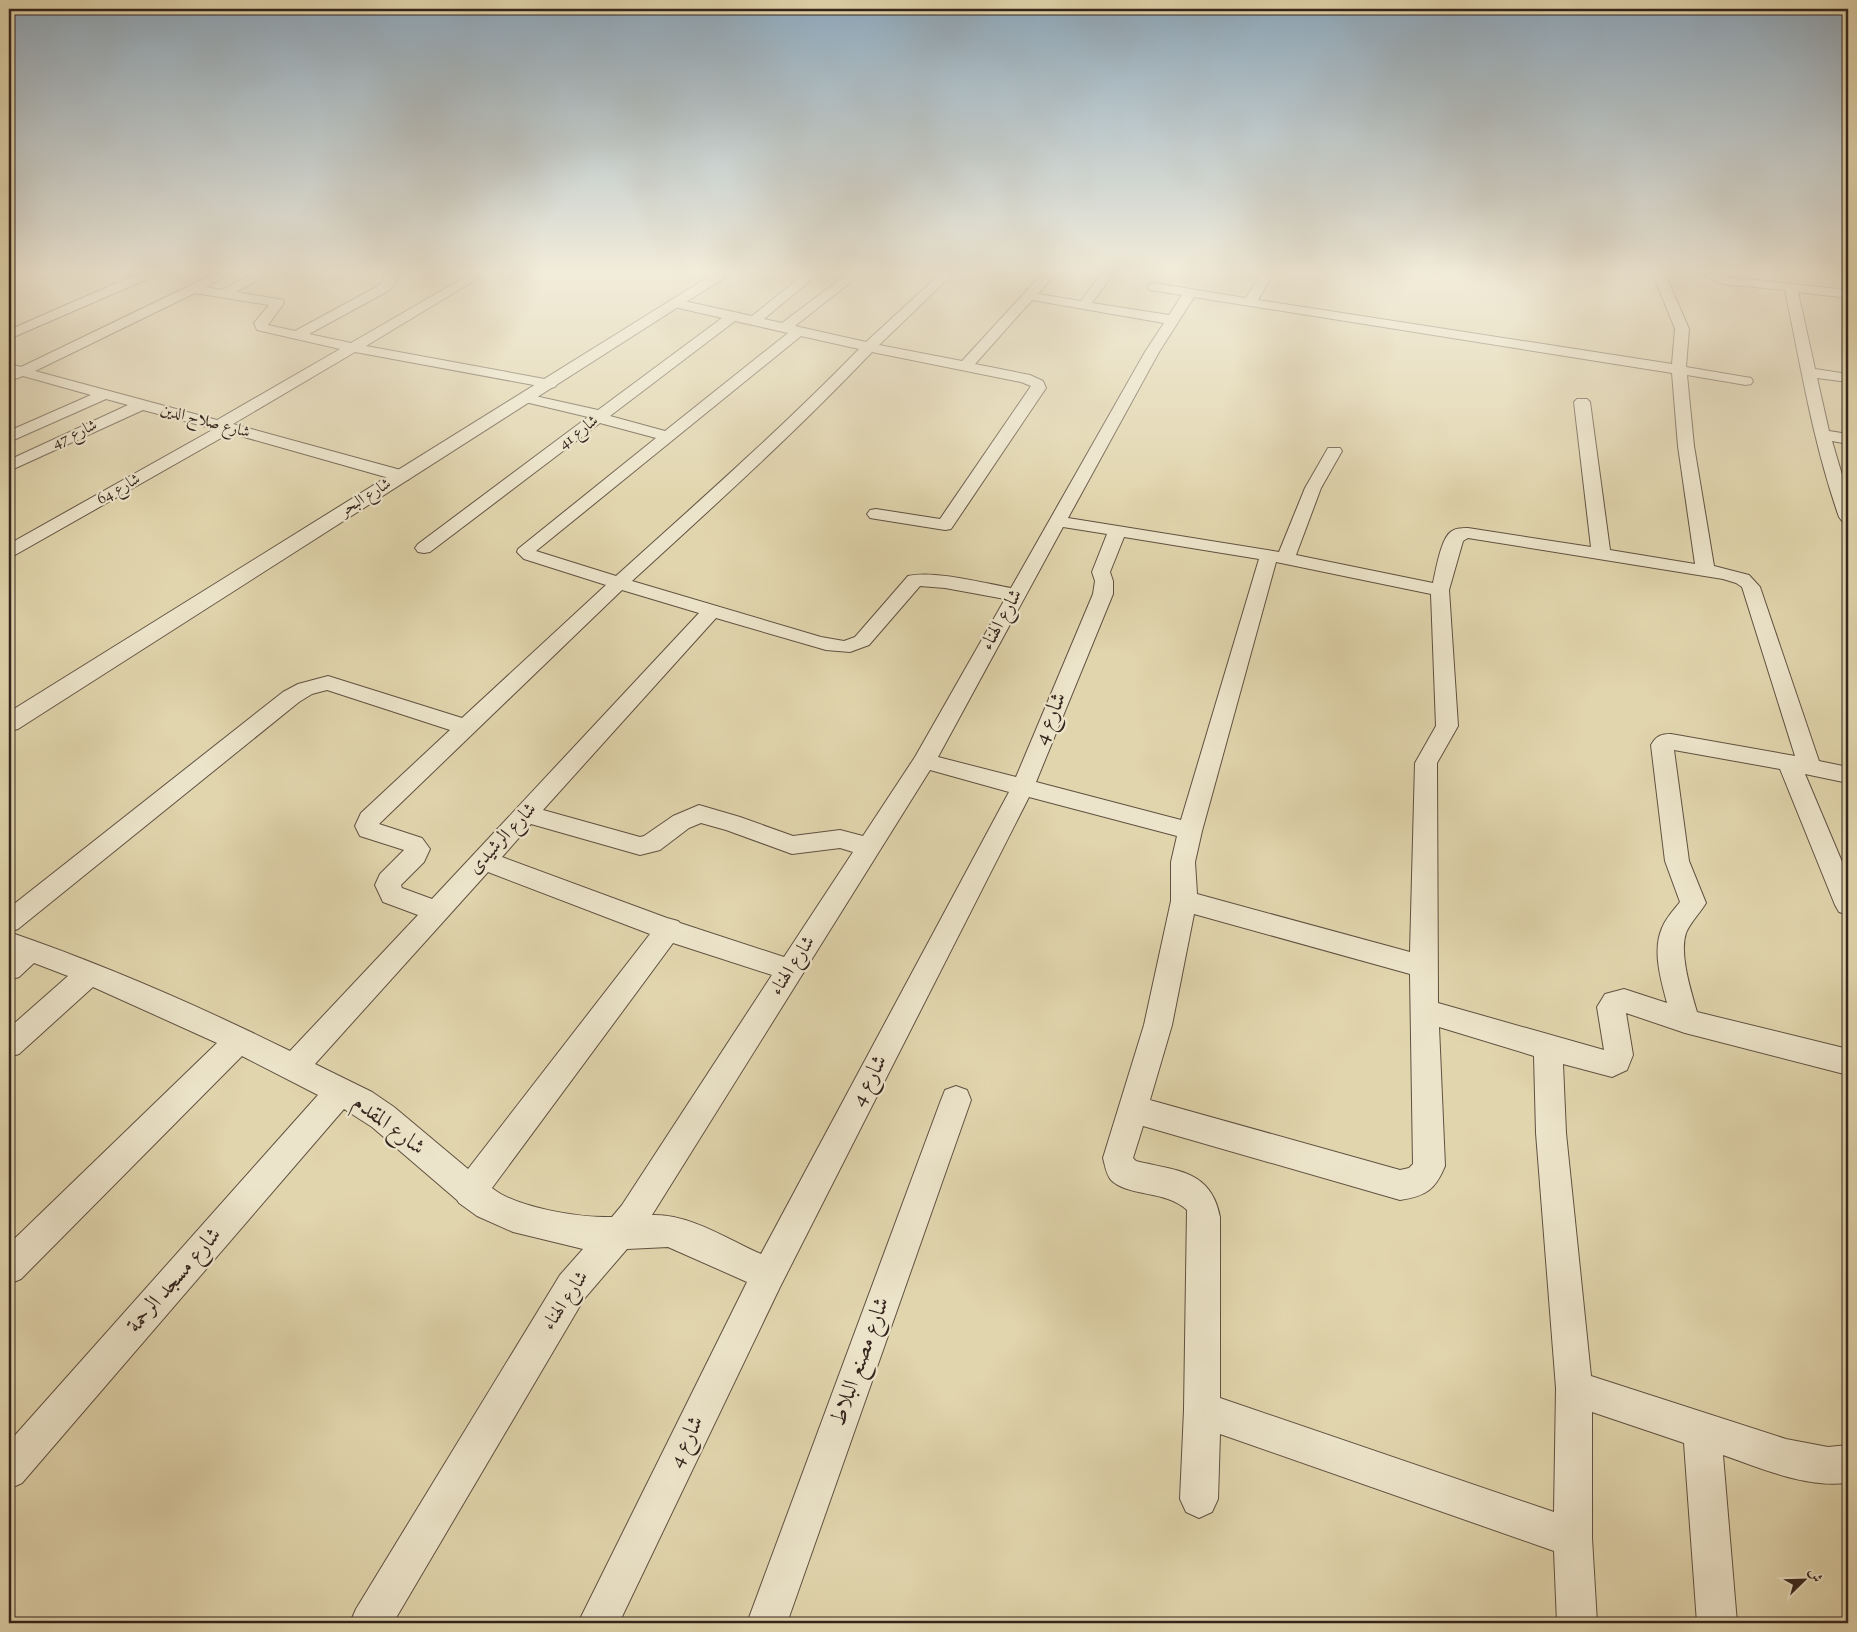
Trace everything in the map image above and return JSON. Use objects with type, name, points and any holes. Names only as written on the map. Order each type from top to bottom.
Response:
[{"type":"street","points":[[13,372],[61,350]]},
{"type":"street","name":"شارع 64","points":[[9,551],[223,427],[350,350]]},
{"type":"street","points":[[366,350],[550,384]]},
{"type":"street","name":"شارع البحر","points":[[9,723],[603,350]]},
{"type":"street","name":"شارع 41","points":[[424,548],[688,350]]},
{"type":"street","points":[[767,350],[667,436],[527,549],[526,552],[530,555],[619,583],[814,642],[843,648],[854,646],[862,640],[915,580],[945,582],[1016,595]]},
{"type":"street","points":[[437,911],[392,895],[389,881],[415,855],[418,849],[413,844],[369,830],[367,826],[369,819],[619,583],[761,454],[866,350]]},
{"type":"street","points":[[876,514],[945,525],[1039,388],[1038,384],[1034,381],[885,350]]},
{"type":"street","points":[[965,366],[980,350]]},
{"type":"street","name":"شارع الهناء","points":[[370,1623],[572,1287],[585,1269],[621,1233],[924,761],[1056,521],[1153,350]]},
{"type":"street","points":[[1558,350],[1746,381]]},
{"type":"street","points":[[1680,350],[1679,369],[1686,446],[1705,571]]},
{"type":"street","points":[[1805,350],[1839,495],[1848,517]]},
{"type":"street","name":"شارع صلاح الدين","points":[[13,372],[402,476]]},
{"type":"street","points":[[1810,373],[1848,378]]},
{"type":"street","points":[[9,437],[104,395]]},
{"type":"street","points":[[526,398],[590,412],[610,422],[667,436]]},
{"type":"street","points":[[1582,402],[1601,554]]},
{"type":"street","name":"شارع 47","points":[[9,466],[141,405]]},
{"type":"street","points":[[1824,435],[1848,439]]},
{"type":"street","points":[[1199,1499],[1204,1217],[1202,1204],[1188,1190],[1137,1176],[1121,1168],[1119,1154],[1158,1025],[1184,901],[1183,862],[1190,832],[1278,557],[1334,451]]},
{"type":"street","points":[[1056,521],[1278,557],[1440,590]]},
{"type":"street","name":"شارع 4","points":[[598,1623],[768,1275],[1023,787],[1103,594],[1102,568],[1117,531]]},
{"type":"street","points":[[1132,1109],[1400,1185],[1415,1184],[1426,1176],[1429,1166],[1423,967],[1426,762],[1429,752],[1437,744],[1447,726],[1440,590],[1454,539],[1459,534],[1468,533],[1736,576],[1750,583],[1800,765],[1848,905]]},
{"type":"street","name":"شارع الرشيدى","points":[[293,1068],[713,610]]},
{"type":"street","points":[[9,922],[291,697],[305,689],[328,683],[466,727]]},
{"type":"street","points":[[1685,1020],[1670,947],[1674,929],[1693,903],[1677,861],[1662,745],[1666,742],[1671,742],[1848,775]]},
{"type":"street","points":[[924,761],[1190,832]]},
{"type":"street","points":[[526,814],[640,846],[651,844],[681,822],[699,814],[732,822],[792,845],[840,839],[869,847]]},
{"type":"street","points":[[484,860],[669,928],[695,940],[790,970]]},
{"type":"street","points":[[1184,901],[1423,967]]},
{"type":"street","points":[[470,1192],[669,928]]},
{"type":"street","name":"شارع المقدم","points":[[16,954],[90,973],[239,1040],[340,1092],[383,1117],[470,1192],[488,1205],[514,1216],[591,1234],[668,1231],[684,1236],[768,1275]]},
{"type":"street","points":[[9,1045],[90,973]]},
{"type":"street","points":[[1424,1011],[1606,1064],[1615,1063],[1619,1055],[1611,1007],[1620,1001],[1685,1020],[1848,1062]]},
{"type":"street","points":[[9,1267],[239,1040]]},
{"type":"street","points":[[1548,1047],[1551,1134],[1574,1388],[1573,1538],[1577,1623]]},
{"type":"street","name":"شارع مسجد الرحمة","points":[[9,1470],[340,1092]]},
{"type":"street","name":"شارع مصنع البلاط","points":[[766,1623],[956,1100]]},
{"type":"street","points":[[1574,1388],[1808,1463],[1828,1466],[1848,1464]]},
{"type":"street","points":[[1202,1410],[1573,1538]]},
{"type":"street","points":[[1702,1430],[1717,1623]]}]
